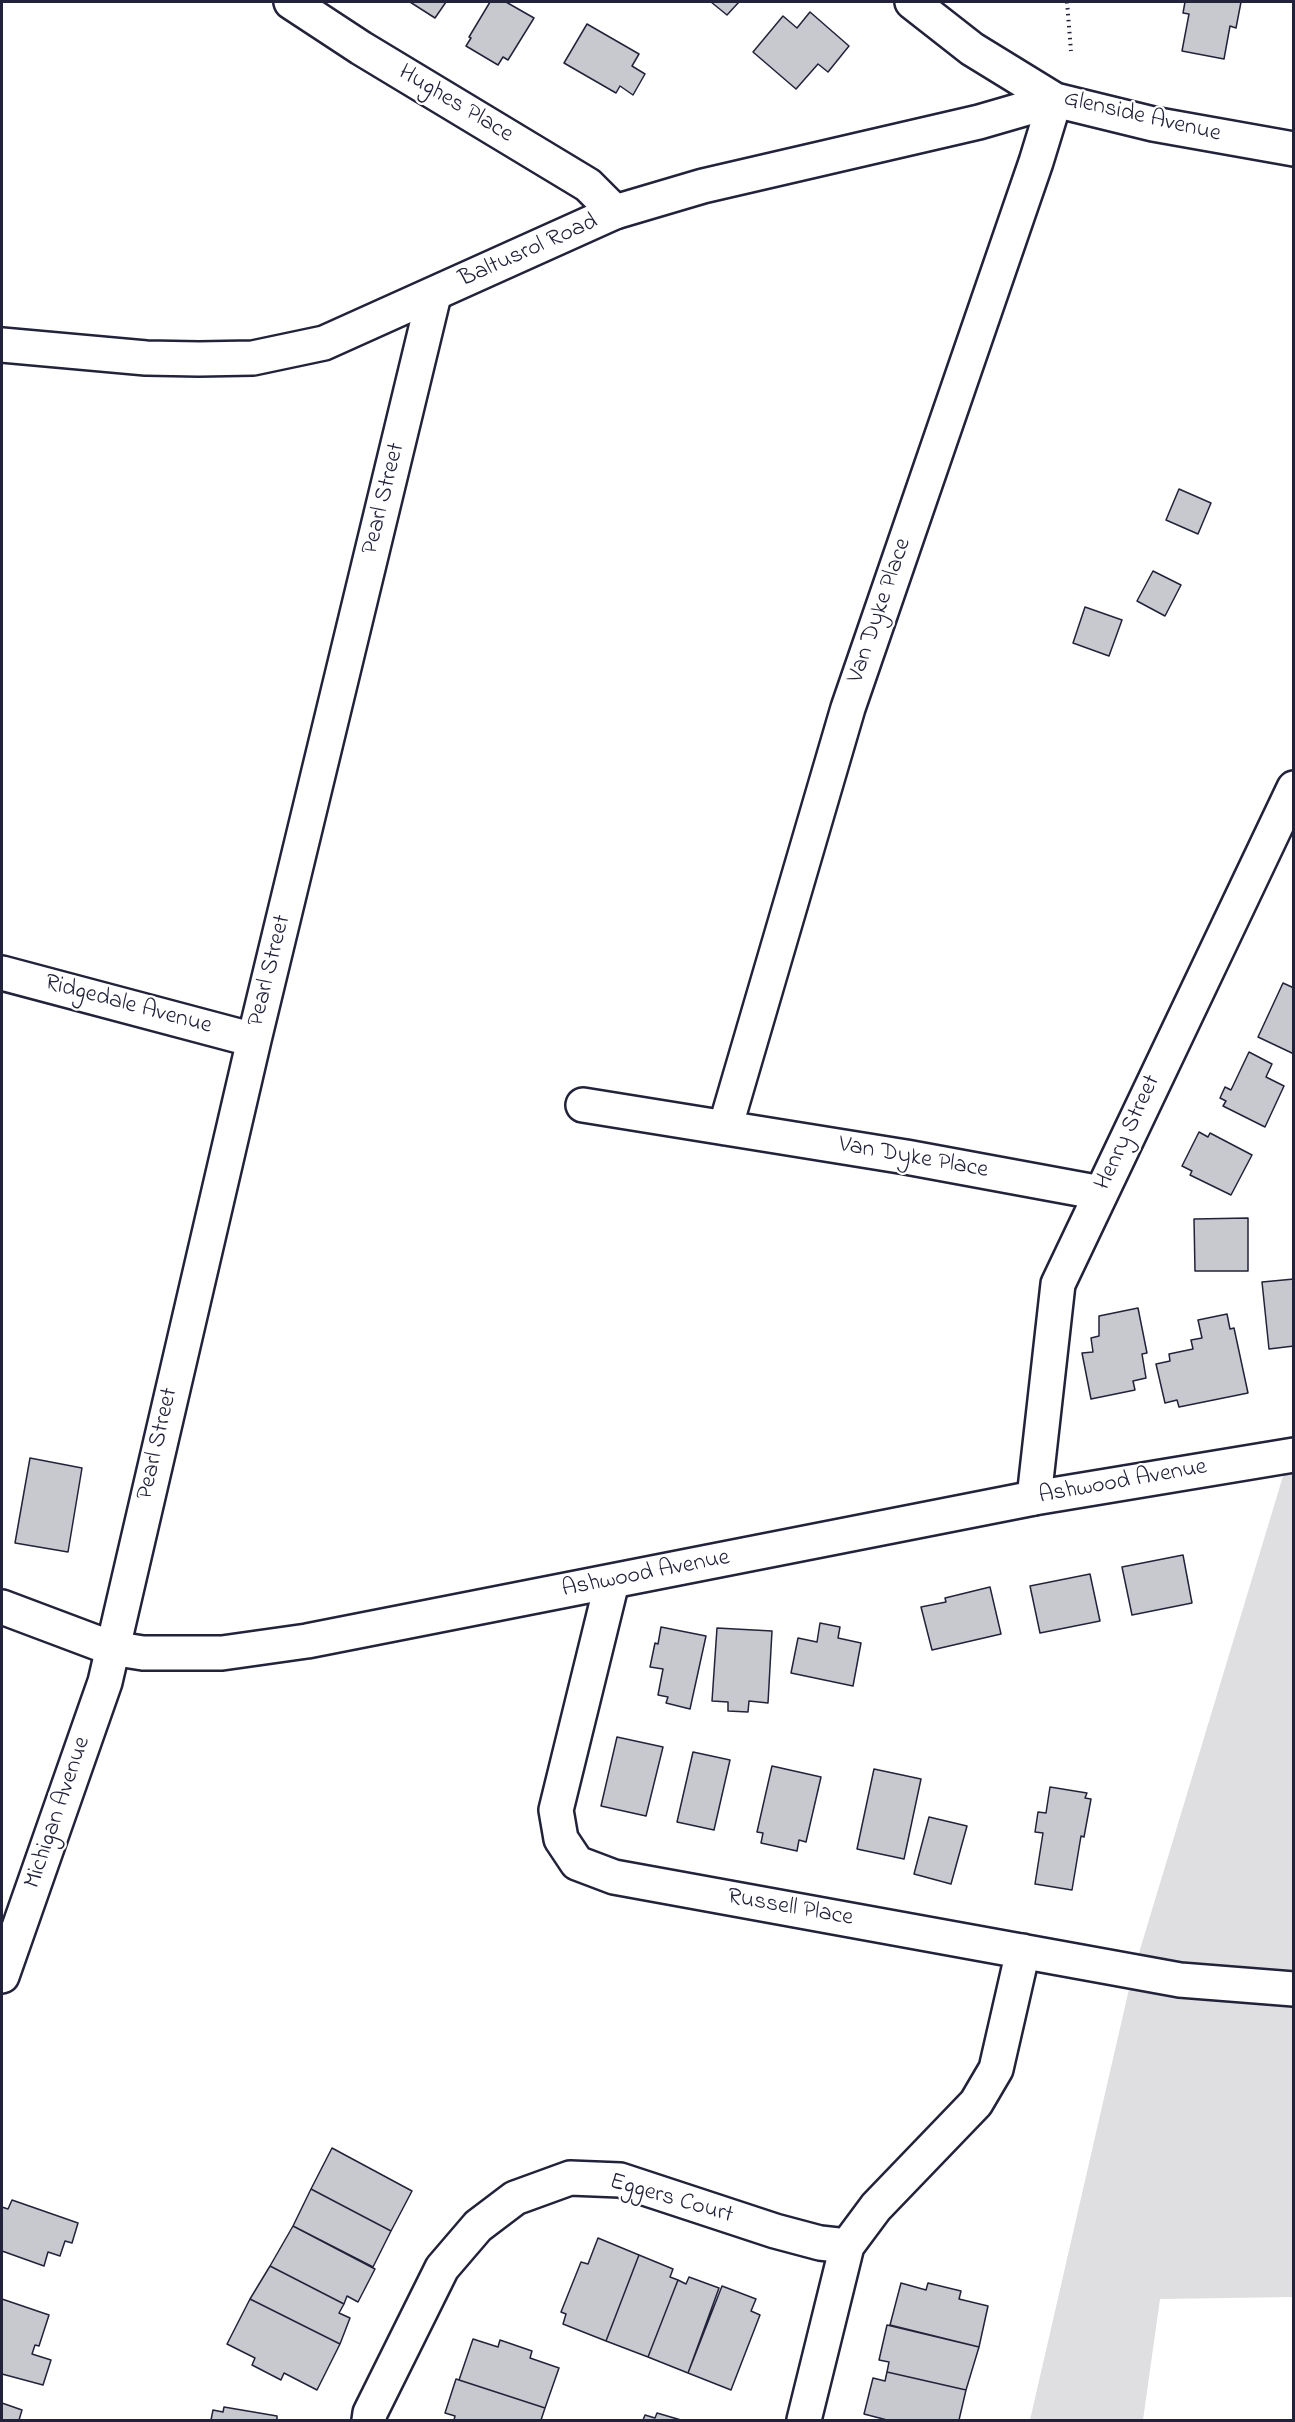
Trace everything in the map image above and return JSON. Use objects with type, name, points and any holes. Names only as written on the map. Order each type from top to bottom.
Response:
[{"type":"street","name":"Hughes Place","points":[[291,2],[361,48],[588,184],[615,213]]},
{"type":"street","name":"Glenside Avenue","points":[[912,2],[972,49],[1055,100],[1153,124],[1293,149]]},
{"type":"street","name":"Baltusrol Road","points":[[2,345],[146,358],[253,358],[324,343],[615,213],[703,186],[979,122],[1055,100]]},
{"type":"street","name":"Van Dyke Place","points":[[725,1128],[848,708],[1036,162],[1055,100]]},
{"type":"street","name":"Pearl Street","points":[[111,1648],[254,1040],[434,295]]},
{"type":"street","name":"Henry Street","points":[[1034,1498],[1058,1284],[1293,788]]},
{"type":"street","name":"Ridgedale Avenue","points":[[2,973],[254,1040]]},
{"type":"street","name":"Van Dyke Place","points":[[583,1105],[906,1157],[1101,1193]]},
{"type":"street","name":"Ashwood Avenue","points":[[2,1606],[111,1648],[143,1653],[222,1653],[307,1641],[1034,1498],[1293,1455]]},
{"type":"street","name":"Russell Place","points":[[612,1582],[556,1810],[561,1839],[577,1863],[614,1877],[1180,1980],[1293,1989]]},
{"type":"street","name":"Michigan Avenue","points":[[2,1976],[105,1682],[111,1648]]},
{"type":"street","points":[[804,2421],[847,2246],[876,2207],[976,2103],[996,2069],[1023,1952]]},
{"type":"street","name":"Eggers Court","points":[[369,2421],[370,2413],[442,2268],[478,2226],[515,2198],[570,2178],[620,2181],[775,2231],[820,2243],[847,2246]]},
{"type":"path","points":[[1067,2],[1071,51]]},
{"type":"shaded area","points":[[1293,1443],[1293,2297],[1160,2299],[1143,2420],[1030,2420],[1132,1976]]},
{"type":"building","points":[[410,2],[446,2],[435,18]]},
{"type":"building","points":[[490,2],[506,2],[534,18],[508,60],[503,57],[498,65],[466,46]]},
{"type":"building","points":[[711,2],[739,2],[727,15]]},
{"type":"building","points":[[1185,2],[1241,2],[1236,28],[1230,26],[1224,59],[1182,51],[1189,14],[1183,13]]},
{"type":"building","points":[[810,12],[849,46],[828,72],[818,64],[796,89],[753,52],[783,16],[797,28]]},
{"type":"building","points":[[587,24],[639,54],[632,66],[645,74],[633,95],[620,86],[616,93],[564,63]]},
{"type":"building","points":[[1179,489],[1211,503],[1198,534],[1166,520]]},
{"type":"building","points":[[1153,571],[1181,585],[1165,616],[1137,601]]},
{"type":"building","points":[[1085,607],[1122,620],[1109,656],[1073,643]]},
{"type":"building","points":[[1283,983],[1294,988],[1294,1054],[1258,1037]]},
{"type":"building","points":[[1249,1052],[1272,1064],[1266,1077],[1284,1086],[1265,1127],[1223,1106],[1226,1101],[1220,1098],[1225,1087],[1231,1090]]},
{"type":"building","points":[[1199,1132],[1208,1137],[1210,1133],[1252,1155],[1231,1195],[1190,1175],[1192,1171],[1182,1166]]},
{"type":"building","points":[[1248,1218],[1248,1271],[1195,1271],[1194,1219]]},
{"type":"building","points":[[1294,1279],[1294,1346],[1269,1349],[1262,1282]]},
{"type":"building","points":[[1138,1308],[1147,1353],[1142,1354],[1146,1378],[1133,1381],[1135,1390],[1091,1399],[1082,1353],[1093,1352],[1091,1338],[1099,1336],[1099,1316]]},
{"type":"building","points":[[1227,1314],[1230,1329],[1234,1328],[1248,1393],[1179,1407],[1177,1400],[1165,1403],[1156,1364],[1170,1361],[1169,1354],[1193,1349],[1191,1340],[1202,1338],[1198,1320]]},
{"type":"building","points":[[30,1458],[82,1468],[68,1552],[15,1543]]},
{"type":"building","points":[[1183,1555],[1192,1603],[1132,1615],[1122,1567]]},
{"type":"building","points":[[1090,1574],[1100,1621],[1040,1633],[1030,1586]]},
{"type":"building","points":[[990,1587],[1001,1634],[932,1650],[921,1607],[946,1602],[945,1598]]},
{"type":"building","points":[[820,1623],[840,1627],[838,1638],[861,1643],[853,1686],[791,1673],[798,1638],[817,1642]]},
{"type":"building","points":[[661,1627],[706,1636],[690,1709],[666,1703],[668,1697],[658,1695],[663,1669],[650,1667]]},
{"type":"building","points":[[717,1628],[772,1631],[768,1703],[749,1701],[748,1712],[728,1711],[728,1702],[712,1701]]},
{"type":"building","points":[[617,1737],[663,1747],[646,1816],[601,1806]]},
{"type":"building","points":[[693,1752],[730,1760],[714,1830],[677,1822]]},
{"type":"building","points":[[772,1766],[821,1777],[806,1842],[799,1840],[797,1851],[761,1843],[763,1833],[757,1832]]},
{"type":"building","points":[[874,1769],[921,1779],[904,1859],[857,1849]]},
{"type":"building","points":[[1050,1787],[1087,1793],[1085,1798],[1091,1799],[1084,1837],[1081,1836],[1072,1890],[1035,1884],[1043,1833],[1035,1832],[1038,1812],[1046,1813]]},
{"type":"building","points":[[929,1817],[967,1826],[951,1884],[914,1874]]},
{"type":"building","points":[[332,2148],[412,2191],[391,2231],[311,2189]]},
{"type":"building","points":[[311,2189],[391,2231],[373,2267],[293,2226]]},
{"type":"building","points":[[12,2200],[78,2223],[72,2243],[65,2241],[60,2256],[48,2252],[44,2266],[2,2251],[2,2207],[8,2209]]},
{"type":"building","points":[[293,2226],[375,2269],[358,2302],[347,2296],[344,2304],[270,2266]]},
{"type":"building","points":[[598,2238],[639,2255],[606,2341],[563,2324],[566,2314],[561,2312],[581,2262],[588,2264]]},
{"type":"building","points":[[639,2255],[673,2269],[670,2277],[678,2280],[648,2357],[606,2341]]},
{"type":"building","points":[[270,2266],[344,2304],[339,2313],[350,2318],[340,2344],[250,2299]]},
{"type":"building","points":[[689,2277],[719,2288],[688,2373],[648,2357],[678,2280],[686,2284]]},
{"type":"building","points":[[901,2283],[926,2290],[928,2283],[961,2291],[959,2299],[988,2306],[979,2347],[890,2325]]},
{"type":"building","points":[[722,2286],[756,2299],[751,2311],[760,2315],[731,2390],[688,2373]]},
{"type":"building","points":[[2,2299],[49,2315],[39,2346],[35,2345],[32,2354],[51,2360],[43,2385],[2,2374]]},
{"type":"building","points":[[250,2299],[340,2344],[317,2390],[284,2373],[281,2380],[252,2365],[255,2358],[227,2344]]},
{"type":"building","points":[[887,2325],[979,2347],[966,2390],[887,2372],[889,2362],[879,2360]]},
{"type":"building","points":[[473,2339],[498,2347],[500,2340],[532,2351],[530,2358],[559,2368],[545,2408],[459,2380]]},
{"type":"building","points":[[887,2372],[966,2390],[959,2420],[887,2420],[864,2414],[873,2378],[885,2381]]},
{"type":"building","points":[[456,2379],[545,2408],[541,2420],[454,2420],[455,2416],[445,2413]]},
{"type":"building","points":[[2,2403],[22,2410],[19,2420],[2,2420]]},
{"type":"building","points":[[224,2407],[277,2416],[277,2420],[211,2420],[213,2410],[223,2412]]},
{"type":"building","points":[[657,2413],[681,2420],[643,2420],[645,2415],[655,2418]]}]
